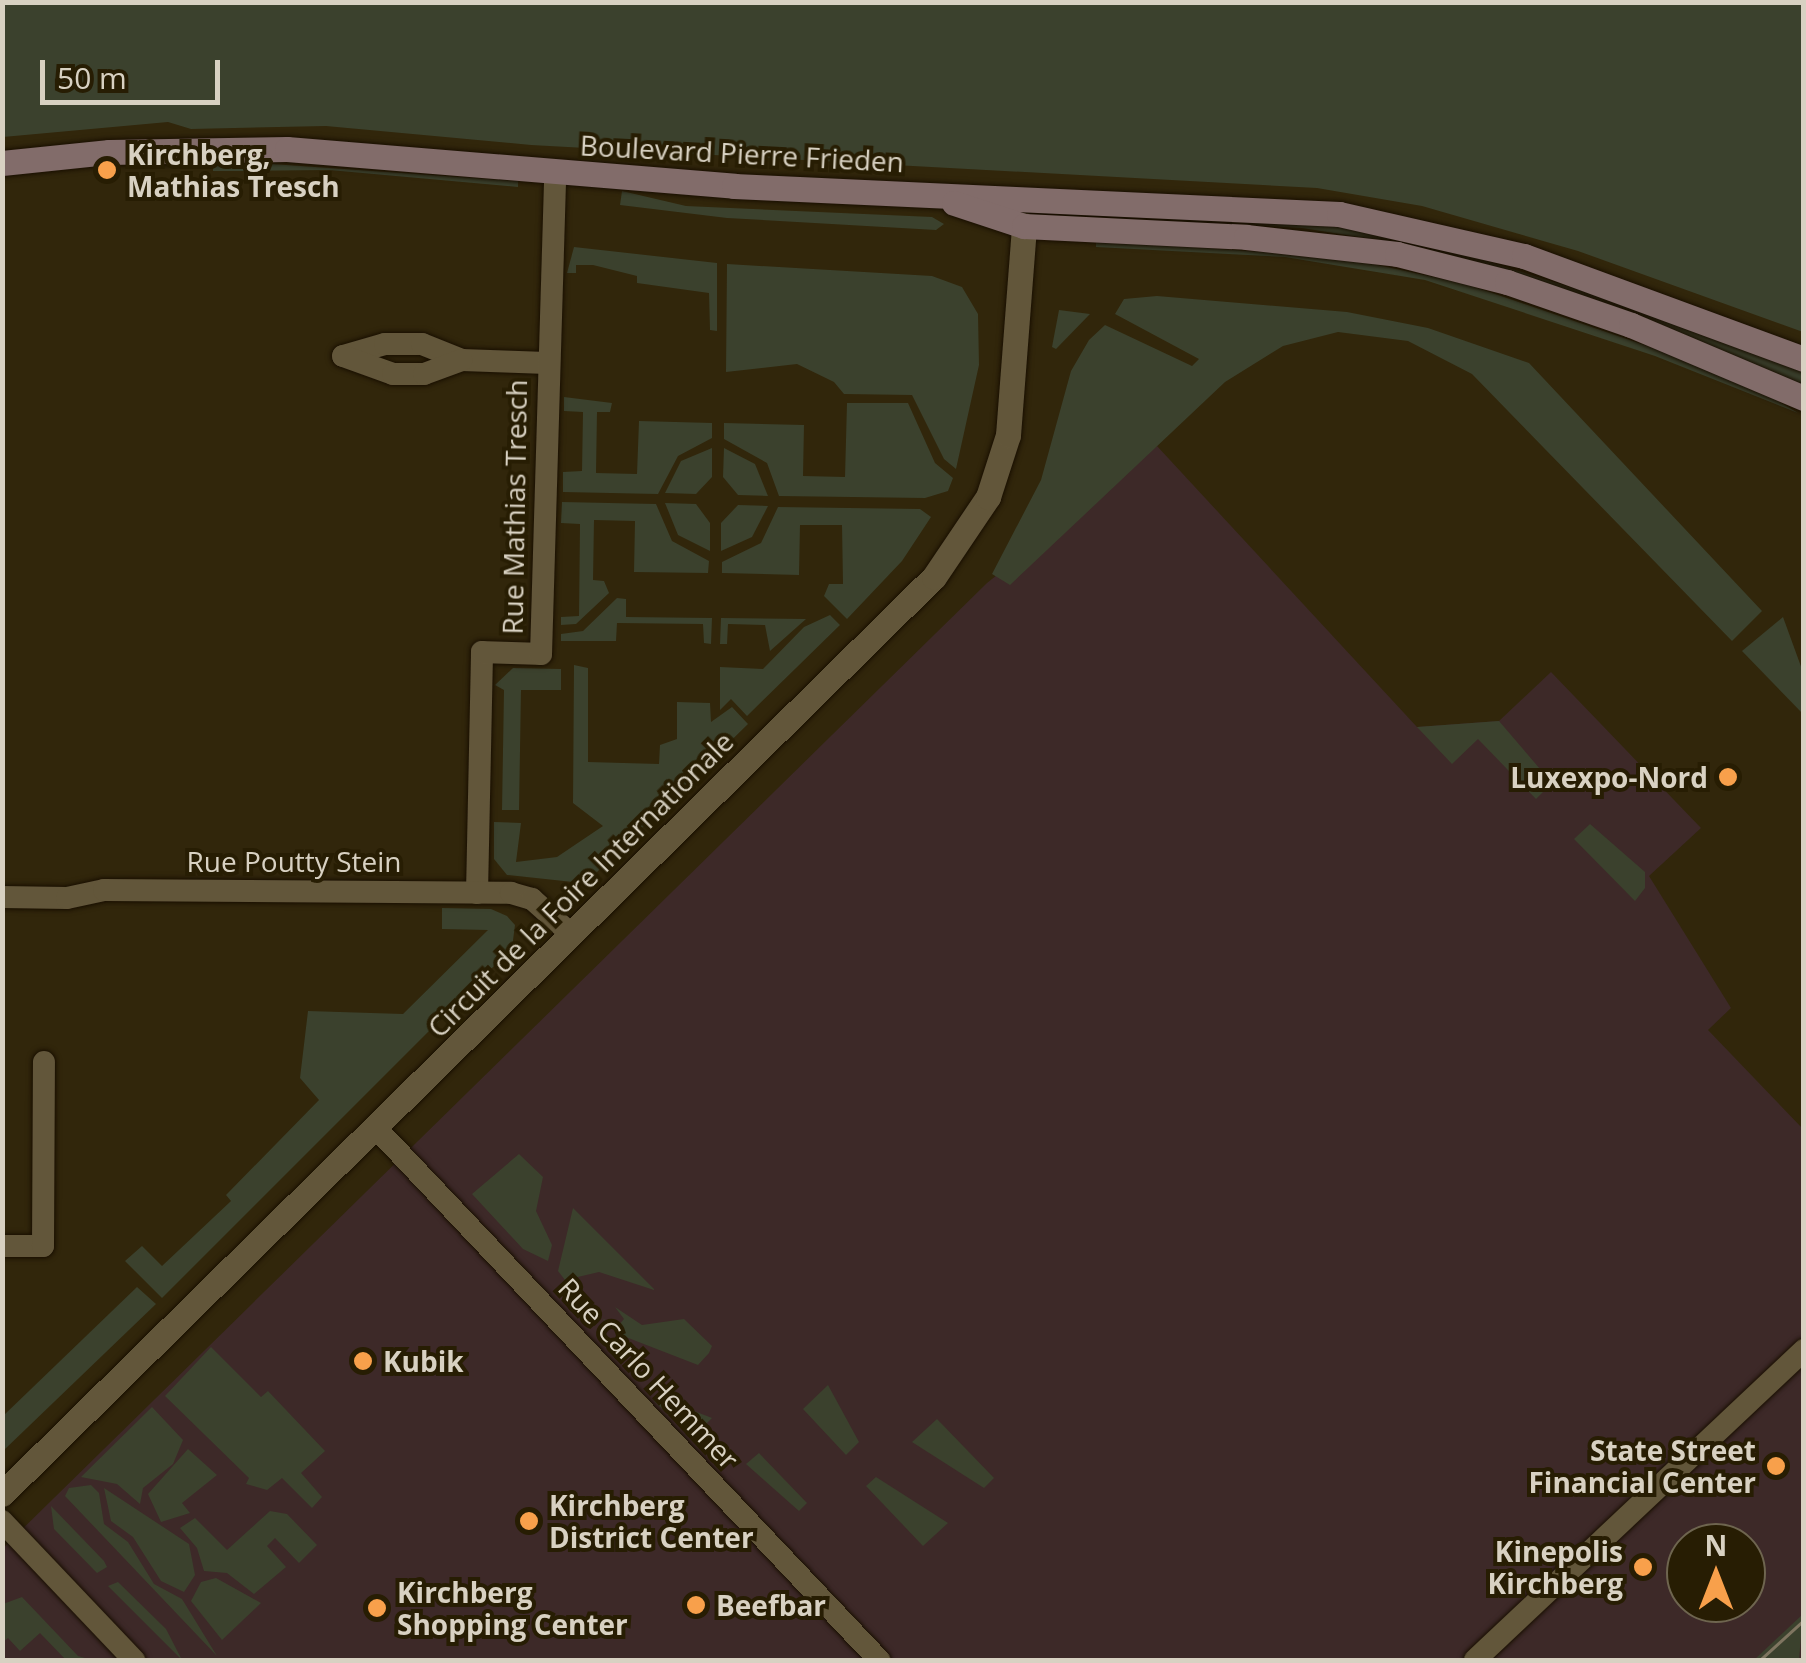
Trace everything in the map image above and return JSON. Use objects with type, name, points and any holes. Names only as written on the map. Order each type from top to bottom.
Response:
[{"type":"main road","name":"Boulevard Pierre Frieden","points":[[2,162],[109,152],[287,149],[555,172],[1082,200]]},
{"type":"main road","name":"Boulevard Pierre Frieden","points":[[925,194],[1024,226]]},
{"type":"main road","points":[[1024,226],[1082,200],[1266,206],[1406,224],[1524,256],[1804,359]]},
{"type":"main road","points":[[1024,226],[1246,236],[1397,254],[1507,282],[1631,325],[1804,398]]},
{"type":"street","name":"Boulevard Pierre Frieden","points":[[550,206],[555,172]]},
{"type":"street","name":"Rue Mathias Tresch","points":[[477,892],[482,652],[541,654],[550,206]]},
{"type":"street","name":"Circuit de la Foire Internationale","points":[[2,1494],[934,577],[972,525],[1008,435],[1024,226]]},
{"type":"street","name":"Rue Mathias Tresch","points":[[462,360],[547,363]]},
{"type":"street","name":"Rue Poutty Stein","points":[[2,897],[68,898],[104,890],[477,892],[532,899],[572,934]]},
{"type":"street","points":[[2,1246],[43,1246],[44,1062]]},
{"type":"street","name":"Rue Carlo Hemmer","points":[[375,1127],[879,1660]]},
{"type":"street","points":[[1474,1660],[1804,1350]]},
{"type":"street","points":[[2,1521],[134,1660]]},
{"type":"shaded area","points":[[1157,446],[1417,727],[1499,721],[1551,672],[1701,828],[1649,876],[1731,1008],[1708,1030],[1803,1129],[1803,1660],[3,1660],[3,1548],[987,583]]},
{"type":"green space","points":[[3,2],[1803,3],[1803,332],[1578,251],[1422,206],[1317,188],[531,145],[326,126],[191,129],[168,122],[3,137]]},
{"type":"green space","points":[[213,160],[518,181],[518,187],[329,170],[213,171]]},
{"type":"green space","points":[[622,191],[686,206],[932,217],[944,224],[936,230],[727,218],[620,205]]},
{"type":"green space","points":[[1092,210],[1303,221],[1422,241],[1631,306],[1803,372],[1803,386],[1630,313],[1415,246],[1302,228],[1091,216]]},
{"type":"green space","points":[[1096,240],[1345,258],[1466,284],[1662,351],[1756,388],[1798,413],[1655,356],[1425,280],[1285,257],[1096,247]]},
{"type":"green space","points":[[574,247],[717,263],[717,331],[710,330],[709,293],[637,283],[637,276],[593,265],[576,265],[576,273],[567,273]]},
{"type":"green space","points":[[727,264],[932,276],[962,287],[978,314],[979,365],[956,469],[944,459],[912,395],[844,394],[834,382],[797,364],[726,372]]},
{"type":"green space","points":[[1157,296],[1347,312],[1428,328],[1529,363],[1762,611],[1732,641],[1472,374],[1408,341],[1338,332],[1283,346],[1225,382],[1010,585],[992,574],[1041,480],[1071,371],[1089,340],[1105,325],[1192,366],[1199,359],[1115,314],[1124,299]]},
{"type":"green space","points":[[1059,310],[1090,314],[1056,349],[1052,347]]},
{"type":"green space","points":[[564,397],[612,403],[610,412],[597,412],[596,473],[637,474],[639,421],[712,423],[712,438],[678,456],[658,494],[563,492],[563,472],[582,471],[583,412],[564,411]]},
{"type":"green space","points":[[847,403],[908,403],[935,463],[953,478],[948,491],[925,498],[779,496],[767,463],[724,439],[724,423],[804,425],[803,476],[845,477]]},
{"type":"green space","points":[[712,448],[712,477],[696,494],[665,493],[681,461]]},
{"type":"green space","points":[[724,448],[755,464],[768,496],[738,495],[723,477]]},
{"type":"green space","points":[[562,502],[656,504],[672,541],[709,561],[708,573],[634,572],[635,521],[594,520],[593,580],[604,581],[609,593],[576,624],[561,625],[561,617],[579,616],[580,524],[561,523]]},
{"type":"green space","points":[[665,503],[696,504],[710,523],[710,551],[678,535]]},
{"type":"green space","points":[[738,505],[768,506],[752,537],[721,551],[721,523]]},
{"type":"green space","points":[[778,507],[920,509],[931,517],[902,561],[847,619],[824,596],[829,584],[843,584],[842,525],[800,525],[799,575],[722,573],[722,562],[761,543]]},
{"type":"green space","points":[[617,598],[626,599],[626,617],[712,618],[711,644],[704,643],[703,624],[617,623],[616,641],[561,641],[561,634],[583,631]]},
{"type":"green space","points":[[830,615],[840,625],[747,716],[731,699],[720,710],[720,667],[763,669],[804,627]]},
{"type":"green space","points":[[1783,617],[1803,672],[1803,714],[1742,651]]},
{"type":"green space","points":[[721,618],[806,619],[770,651],[765,625],[728,624],[727,644],[720,644]]},
{"type":"green space","points":[[574,665],[588,668],[588,762],[659,764],[660,745],[677,739],[677,702],[710,703],[711,722],[732,707],[748,724],[595,874],[573,882],[507,875],[494,859],[494,822],[521,823],[516,862],[557,857],[603,826],[573,803]]},
{"type":"green space","points":[[513,668],[561,669],[561,690],[521,690],[519,810],[502,810],[504,690],[495,685]]},
{"type":"green space","points":[[1499,721],[1552,783],[1536,799],[1478,739],[1452,764],[1417,727]]},
{"type":"green space","points":[[1590,824],[1645,872],[1645,888],[1635,901],[1574,839]]},
{"type":"green space","points":[[442,908],[491,909],[507,916],[515,925],[512,948],[162,1298],[125,1261],[142,1246],[162,1266],[231,1201],[226,1195],[319,1100],[300,1078],[308,1011],[403,1014],[488,930],[442,929]]},
{"type":"green space","points":[[519,1154],[543,1177],[536,1211],[552,1245],[548,1261],[523,1249],[472,1194]]},
{"type":"green space","points":[[573,1208],[654,1290],[599,1272],[565,1280],[558,1271]]},
{"type":"green space","points":[[137,1287],[156,1304],[3,1451],[3,1416]]},
{"type":"green space","points":[[615,1307],[642,1325],[684,1319],[712,1346],[709,1353],[698,1365],[618,1334],[602,1318],[617,1327],[624,1319]]},
{"type":"green space","points":[[211,1347],[261,1397],[268,1391],[325,1451],[301,1473],[322,1497],[312,1508],[282,1478],[267,1490],[246,1484],[249,1478],[165,1396]]},
{"type":"green space","points":[[828,1385],[859,1442],[846,1455],[803,1409]]},
{"type":"green space","points":[[658,1397],[712,1418],[692,1438],[654,1401]]},
{"type":"green space","points":[[152,1407],[183,1440],[173,1464],[143,1488],[140,1504],[117,1484],[81,1477]]},
{"type":"green space","points":[[937,1419],[994,1478],[984,1488],[912,1442]]},
{"type":"green space","points":[[188,1449],[217,1475],[182,1503],[190,1513],[161,1522],[148,1494]]},
{"type":"green space","points":[[759,1453],[807,1503],[799,1511],[746,1464]]},
{"type":"green space","points":[[876,1477],[948,1523],[923,1546],[866,1486]]},
{"type":"green space","points":[[91,1485],[99,1493],[104,1524],[128,1542],[154,1584],[182,1599],[217,1656],[65,1496],[69,1488]]},
{"type":"green space","points":[[104,1488],[189,1544],[195,1575],[184,1592],[161,1581],[133,1537],[111,1521]]},
{"type":"green space","points":[[51,1506],[107,1567],[97,1573],[54,1529]]},
{"type":"green space","points":[[270,1511],[287,1514],[317,1545],[299,1563],[275,1538],[267,1546],[286,1567],[254,1594],[227,1573],[204,1571],[197,1548],[180,1528],[195,1518],[227,1550]]},
{"type":"green space","points":[[216,1578],[261,1603],[222,1640],[191,1601],[201,1582]]},
{"type":"green space","points":[[118,1582],[166,1629],[182,1660],[108,1586]]},
{"type":"green space","points":[[22,1597],[78,1656],[85,1658],[66,1660],[40,1633],[20,1651],[8,1638],[3,1642],[3,1604]]},
{"type":"green space","points":[[1803,1614],[1799,1660],[1754,1660]]},
{"type":"tram line","points":[[1760,1660],[1804,1620]]},
{"type":"place","name":"Kirchberg, Mathias Tresch","points":[[107,170]]},
{"type":"place","name":"Luxexpo-Nord","points":[[1728,777]]},
{"type":"place","name":"Kubik","points":[[363,1361]]},
{"type":"place","name":"State Street Financial Center","points":[[1776,1466]]},
{"type":"place","name":"Kirchberg District Center","points":[[529,1521]]},
{"type":"place","name":"Kinepolis Kirchberg","points":[[1643,1567]]},
{"type":"place","name":"Beefbar","points":[[696,1605]]},
{"type":"place","name":"Kirchberg Shopping Center","points":[[377,1608]]}]
